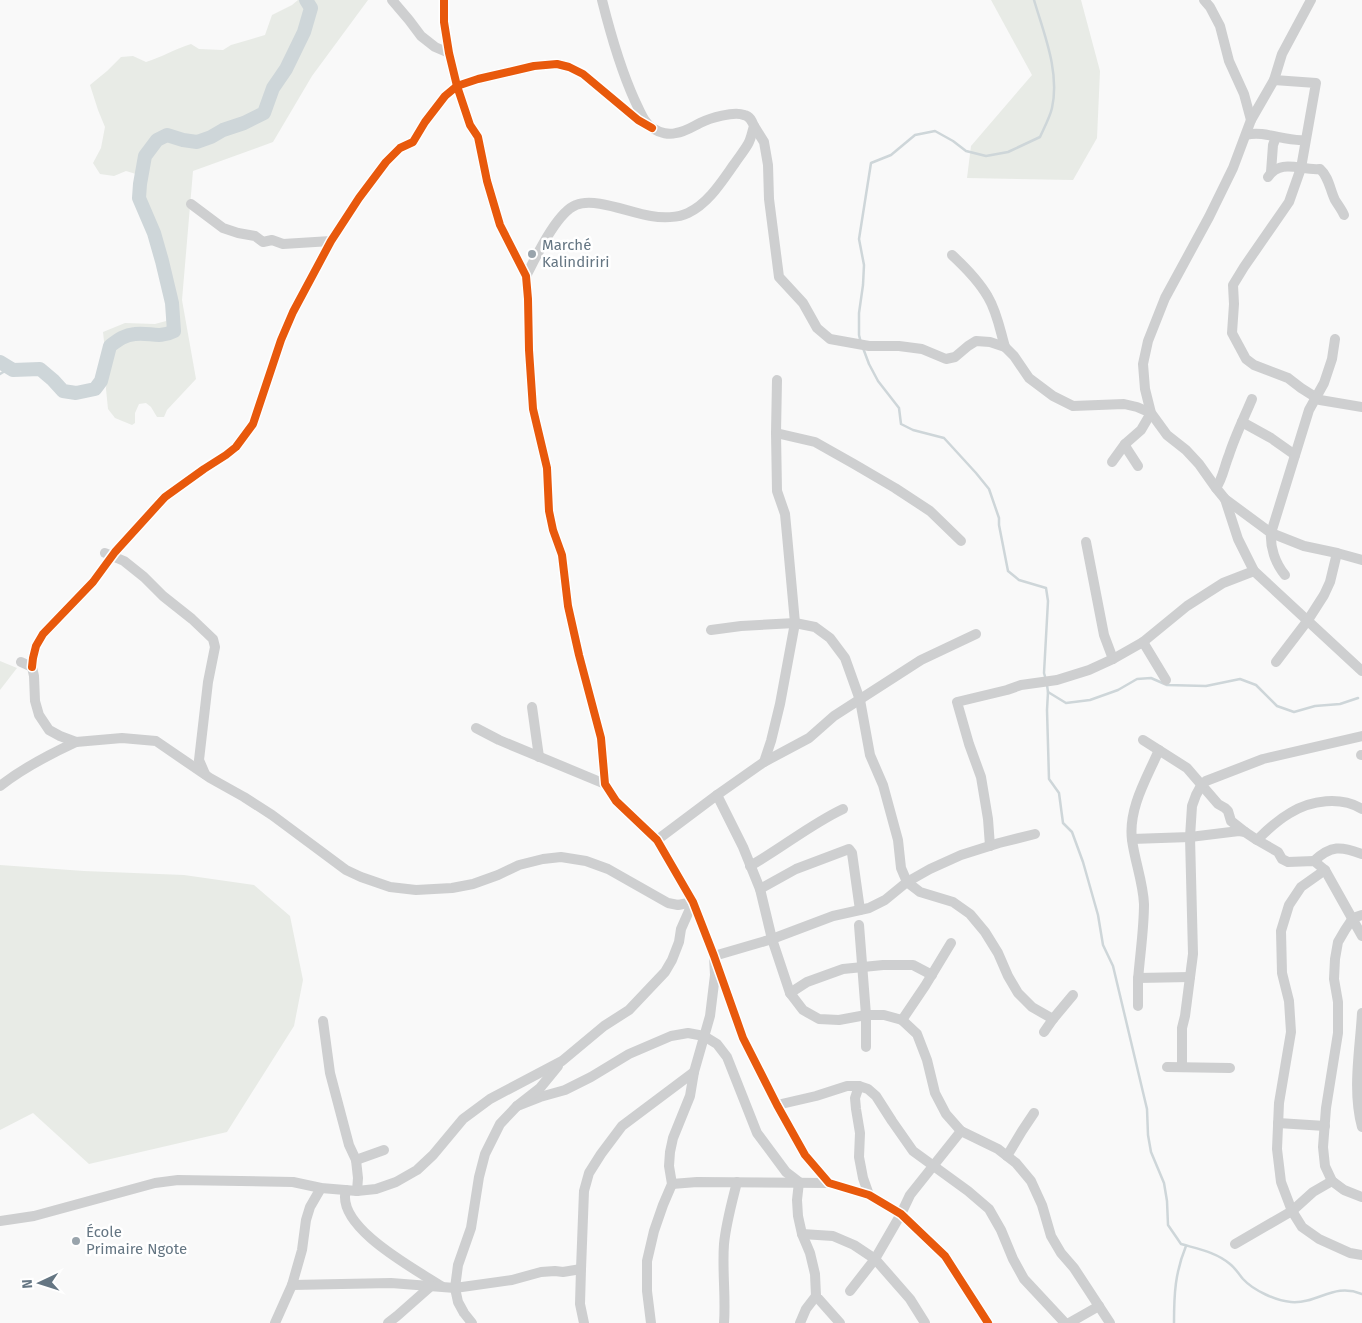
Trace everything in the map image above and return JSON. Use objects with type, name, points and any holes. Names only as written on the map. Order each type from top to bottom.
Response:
[{"type":"street","points":[[392,0],[421,36],[435,48],[449,53]]},
{"type":"street","points":[[444,0],[444,22],[457,86],[470,125],[478,137],[487,182],[500,225],[526,276],[533,409],[546,468],[553,530],[562,555],[568,606],[601,738],[605,784],[616,802],[657,840],[692,902],[714,956],[743,1038],[805,1155],[830,1183]]},
{"type":"street","points":[[602,0],[614,46],[628,85],[643,118],[652,128]]},
{"type":"street","points":[[1204,0],[1220,26],[1229,61],[1244,94],[1251,120]]},
{"type":"street","points":[[1311,0],[1282,54],[1274,80],[1251,120],[1229,176],[1165,298],[1148,341],[1143,364],[1145,390],[1150,413],[1167,435],[1186,450],[1199,464],[1225,498],[1271,533],[1304,546],[1338,552],[1362,560]]},
{"type":"street","points":[[76,742],[49,730],[39,715],[35,700],[32,667],[36,646],[43,634],[92,582],[108,555],[161,497],[226,455],[236,446],[253,424],[281,340],[293,312],[330,241],[386,162],[400,148],[413,142],[424,122],[445,96],[457,86],[478,79],[534,66],[557,64],[569,67],[583,74],[638,120],[663,133],[676,134],[718,116],[745,115],[750,119],[764,142],[779,277],[803,303],[817,328],[830,339],[869,346],[899,346],[922,350],[946,359],[955,357],[976,341],[990,342],[1005,347],[1014,356],[1028,378],[1053,396],[1073,406],[1124,404],[1150,413]]},
{"type":"street","points":[[1274,80],[1316,84],[1301,168],[1289,202],[1232,286],[1234,304],[1232,334],[1246,359],[1254,366],[1288,378],[1316,398],[1327,402],[1362,407]]},
{"type":"street","points":[[526,276],[545,241],[563,214],[575,205],[587,202],[604,204],[651,217],[670,217],[687,214],[700,206],[719,186],[748,143],[754,126]]},
{"type":"street","points":[[1246,134],[1254,132],[1296,141],[1305,140]]},
{"type":"street","points":[[1276,137],[1272,145],[1269,174],[1282,166],[1323,171],[1344,215]]},
{"type":"street","points":[[191,204],[222,228],[255,236],[263,242],[272,240],[283,244],[330,241]]},
{"type":"street","points":[[952,255],[964,266],[988,298],[997,319],[1005,347]]},
{"type":"street","points":[[1285,575],[1272,550],[1270,543],[1271,533],[1309,410],[1324,383],[1332,359],[1335,339]]},
{"type":"street","points":[[764,762],[780,704],[795,624],[788,535],[785,514],[778,491],[777,380]]},
{"type":"street","points":[[1216,488],[1222,480],[1228,457],[1252,399]]},
{"type":"street","points":[[1112,462],[1126,444],[1141,430],[1150,413]]},
{"type":"street","points":[[1242,422],[1271,438],[1295,455]]},
{"type":"street","points":[[776,433],[815,442],[862,469],[930,511],[961,541]]},
{"type":"street","points":[[1126,444],[1127,449],[1138,466]]},
{"type":"street","points":[[1225,498],[1238,539],[1254,571],[1362,671]]},
{"type":"street","points":[[1086,542],[1104,635],[1113,659]]},
{"type":"street","points":[[1276,662],[1308,620],[1324,595],[1330,582],[1338,552]]},
{"type":"street","points":[[108,555],[124,561],[213,639],[215,646],[208,682],[199,760],[205,775]]},
{"type":"street","points":[[990,846],[988,818],[981,777],[957,702],[1021,685],[1051,681],[1089,670],[1143,642],[1187,606],[1223,583],[1254,571]]},
{"type":"street","points":[[711,630],[741,626],[795,624],[815,627],[830,638],[845,658],[860,700],[870,755],[883,785],[898,840],[901,868],[907,882],[920,892],[953,902],[970,914],[985,932],[1018,993],[1032,1007],[1052,1019]]},
{"type":"street","points":[[657,840],[764,762],[808,738],[834,716],[922,660],[976,634]]},
{"type":"street","points":[[1143,642],[1166,680]]},
{"type":"street","points":[[21,662],[32,667]]},
{"type":"street","points":[[532,707],[539,757]]},
{"type":"street","points":[[476,728],[499,740],[605,784]]},
{"type":"street","points":[[1182,1068],[1182,1028],[1193,954],[1190,837],[1192,806],[1196,795],[1202,784],[1206,781],[1263,760],[1362,736]]},
{"type":"street","points":[[0,786],[48,756],[76,742],[122,738],[156,741],[205,775],[272,815],[346,870],[390,887],[416,890],[452,888],[473,884],[519,865],[561,857],[586,860],[608,868],[668,903],[678,905],[692,902]]},
{"type":"street","points":[[1143,740],[1187,768],[1218,804],[1228,811],[1231,821],[1256,840],[1278,852],[1282,859],[1288,862],[1314,861],[1325,851],[1341,848],[1362,854]]},
{"type":"street","points":[[1138,1006],[1138,978],[1144,921],[1144,896],[1132,839],[1133,818],[1144,784],[1159,750]]},
{"type":"street","points":[[717,795],[743,847],[760,889],[772,939],[790,993],[803,1010],[819,1018],[839,1020],[866,1014],[884,1015],[902,1020],[918,1034],[935,1093],[946,1114],[961,1130],[998,1149],[1016,1163],[1031,1181],[1042,1205],[1050,1236],[1074,1268],[1110,1323]]},
{"type":"street","points":[[1256,840],[1273,825],[1301,807],[1331,801],[1356,805],[1362,809]]},
{"type":"street","points":[[750,866],[830,815],[844,809]]},
{"type":"street","points":[[1132,839],[1190,837],[1239,831],[1245,832]]},
{"type":"street","points":[[714,956],[772,939],[833,916],[869,908],[885,900],[907,882],[930,869],[962,855],[1035,834]]},
{"type":"street","points":[[760,889],[796,868],[849,849],[852,853],[860,910]]},
{"type":"street","points":[[1314,861],[1325,870],[1357,916],[1362,936]]},
{"type":"street","points":[[1325,870],[1301,887],[1289,904],[1281,931],[1282,973],[1289,1001],[1291,1032],[1279,1104],[1277,1149],[1281,1182],[1292,1211],[1302,1227],[1319,1239],[1362,1255]]},
{"type":"street","points":[[472,1323],[464,1314],[458,1302],[455,1288],[458,1265],[471,1228],[479,1177],[485,1154],[500,1124],[517,1106],[540,1088],[562,1061],[604,1026],[629,1010],[665,972],[679,942],[692,902]]},
{"type":"street","points":[[1357,916],[1338,942],[1335,959],[1334,979],[1338,1002],[1338,1034],[1326,1108],[1323,1147],[1325,1166],[1332,1181],[1344,1190],[1362,1197]]},
{"type":"street","points":[[860,926],[864,966],[866,1046]]},
{"type":"street","points":[[902,1020],[926,986],[951,943]]},
{"type":"street","points":[[651,1323],[647,1291],[647,1261],[654,1231],[672,1184],[669,1166],[673,1138],[690,1096],[694,1072],[710,1016],[715,975],[714,956]]},
{"type":"street","points":[[790,993],[807,982],[843,968],[913,966],[932,975]]},
{"type":"street","points":[[1138,978],[1190,977]]},
{"type":"street","points":[[1044,1032],[1052,1019],[1073,995]]},
{"type":"street","points":[[1362,1013],[1358,1073],[1358,1108],[1362,1127]]},
{"type":"street","points":[[323,1021],[330,1073],[356,1160],[357,1191]]},
{"type":"street","points":[[517,1106],[565,1090],[629,1054],[670,1036],[688,1033],[704,1036],[717,1044],[727,1057],[757,1134],[786,1172],[799,1182]]},
{"type":"street","points":[[0,1221],[34,1216],[155,1183],[178,1180],[293,1182],[321,1188],[357,1191],[376,1189],[396,1182],[417,1170],[433,1155],[463,1119],[490,1099],[562,1061]]},
{"type":"street","points":[[1168,1067],[1230,1068]]},
{"type":"street","points":[[584,1323],[580,1304],[581,1269],[584,1191],[589,1173],[622,1126],[694,1072]]},
{"type":"street","points":[[777,1105],[816,1096],[847,1086],[858,1086],[868,1089],[876,1096],[913,1151],[968,1191],[989,1209],[1024,1279],[1065,1323]]},
{"type":"street","points":[[858,1086],[855,1098],[860,1133],[859,1157],[863,1178],[870,1195]]},
{"type":"street","points":[[1007,1156],[1034,1113]]},
{"type":"street","points":[[1278,1123],[1325,1126]]},
{"type":"street","points":[[850,1291],[875,1259],[910,1196],[961,1130]]},
{"type":"street","points":[[356,1160],[384,1150]]},
{"type":"street","points":[[1235,1244],[1292,1211],[1313,1192],[1332,1181]]},
{"type":"street","points":[[672,1184],[698,1182],[830,1183],[870,1195],[901,1214],[945,1256],[988,1323]]},
{"type":"street","points":[[724,1323],[724,1244],[737,1182]]},
{"type":"street","points":[[799,1182],[798,1216],[802,1234],[810,1253],[816,1296],[840,1323]]},
{"type":"street","points":[[275,1323],[292,1285],[302,1250],[310,1206],[321,1188]]},
{"type":"street","points":[[346,1190],[344,1200],[346,1208],[366,1235],[436,1286]]},
{"type":"street","points":[[802,1234],[833,1236],[854,1245],[875,1259],[910,1299],[925,1323]]},
{"type":"street","points":[[292,1285],[391,1283],[455,1288],[512,1280],[548,1271],[563,1272],[581,1269]]},
{"type":"street","points":[[388,1323],[436,1286]]},
{"type":"street","points":[[800,1323],[806,1309],[816,1296]]},
{"type":"street","points":[[1069,1323],[1099,1306]]},
{"type":"shaded area","points":[[298,0],[368,0],[312,76],[273,142],[193,171],[182,300],[196,379],[167,410],[164,417],[157,417],[146,403],[139,404],[135,413],[135,423],[132,425],[115,418],[108,409],[107,369],[103,332],[125,323],[155,324],[166,321],[168,307],[155,251],[137,207],[136,174],[126,171],[114,176],[100,174],[93,163],[101,148],[105,127],[90,85],[121,57],[133,56],[146,62],[191,44],[199,49],[223,50],[231,45],[265,35],[272,15]]},
{"type":"shaded area","points":[[991,0],[1081,0],[1100,71],[1097,138],[1073,180],[967,178],[971,146],[1032,75]]},
{"type":"shaded area","points":[[0,661],[17,668],[0,690]]},
{"type":"shaded area","points":[[0,865],[184,875],[254,885],[290,916],[303,980],[294,1026],[227,1132],[89,1164],[33,1113],[0,1130]]},
{"type":"waterway","points":[[0,362],[13,370],[40,369],[63,391],[76,393],[95,389],[101,381],[110,346],[119,340],[131,335],[164,335],[174,331],[172,303],[162,261],[154,233],[139,198],[145,156],[157,140],[167,135],[197,142],[264,113],[273,88],[286,69],[304,32],[311,8],[306,0]]},
{"type":"waterway","points":[[861,343],[859,313],[864,265],[859,239],[871,163],[891,155],[915,135],[935,131],[966,151],[986,156],[1008,152],[1040,137],[1052,108],[1054,81],[1050,53],[1034,0]]},
{"type":"waterway","points":[[863,348],[878,381],[899,408],[901,424],[913,430],[944,438],[989,489],[999,518],[1008,571],[1019,580],[1046,588],[1048,601],[1044,673],[1046,680]]},
{"type":"waterway","points":[[0,374],[10,368]]},
{"type":"waterway","points":[[1048,692],[1066,703],[1090,700],[1118,690],[1137,679],[1151,678],[1167,685],[1206,686],[1240,679],[1256,685],[1277,706],[1294,712],[1315,706],[1340,704],[1358,698]]},
{"type":"waterway","points":[[1047,685],[1049,779],[1059,793],[1063,823],[1072,832],[1083,862],[1098,915],[1103,945],[1113,966],[1147,1109],[1151,1152],[1164,1183],[1168,1225],[1181,1244],[1207,1251],[1225,1260],[1247,1283],[1272,1297],[1285,1301],[1301,1302],[1343,1290],[1362,1294]]},
{"type":"waterway","points":[[1174,1323],[1176,1284],[1179,1265],[1186,1246]]},
{"type":"cycle path","points":[[444,0],[444,22],[457,86],[470,125],[478,137],[487,181],[500,225],[526,276],[533,409],[547,468],[549,511],[553,530],[562,555],[568,606],[601,738],[605,784],[616,801],[657,840],[693,902],[743,1038],[805,1155],[829,1183],[869,1195],[901,1214],[945,1256],[988,1323]]},
{"type":"cycle path","points":[[32,667],[36,646],[43,634],[93,582],[115,552],[154,509],[165,497],[236,447],[253,424],[281,340],[293,312],[331,241],[359,198],[386,162],[400,148],[413,142],[425,122],[445,96],[457,86],[478,79],[534,66],[557,64],[569,67],[583,74],[638,120],[652,128]]},
{"type":"place","name":"Marché Kalindiriri","points":[[532,254]]},
{"type":"place","name":"École Primaire Ngote","points":[[76,1241]]}]
